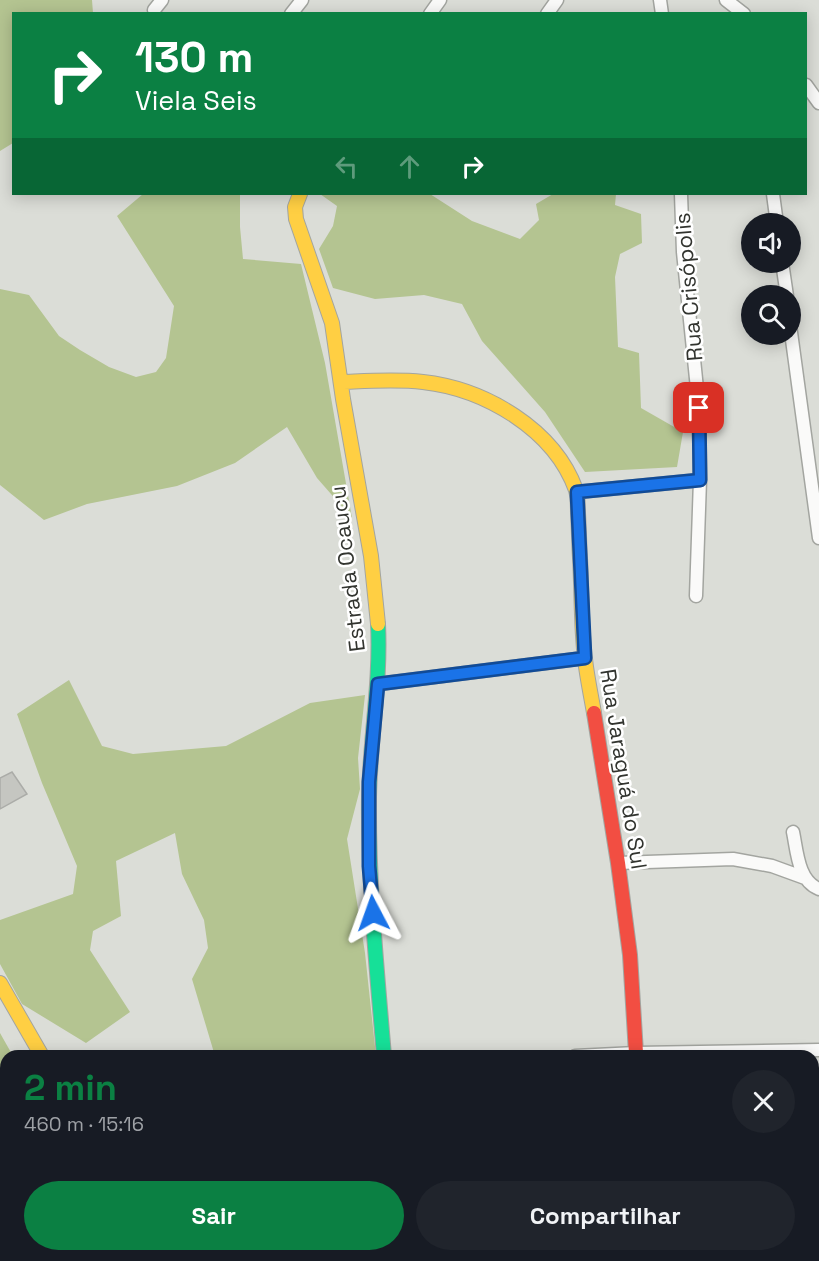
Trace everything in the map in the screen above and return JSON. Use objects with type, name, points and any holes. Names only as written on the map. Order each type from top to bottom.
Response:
[{"type":"street","points":[[293,12],[302,0]]},
{"type":"street","points":[[727,0],[742,12]]},
{"type":"street","points":[[807,86],[819,103]]},
{"type":"street","name":"Estrada Ocaucu","points":[[300,195],[295,210],[298,224],[331,321],[367,529],[377,609],[378,684],[369,782],[369,866],[384,1050]]},
{"type":"street","name":"Rua Crisópolis","points":[[681,195],[683,252],[699,408],[700,480],[696,596]]},
{"type":"street","points":[[773,195],[776,213]]},
{"type":"street","points":[[793,345],[819,538]]},
{"type":"street","points":[[341,382],[424,382],[462,390],[489,401],[522,420],[546,444],[565,467],[577,492],[700,480]]},
{"type":"street","name":"Rua Jaraguá do Sul","points":[[577,492],[585,658],[618,863],[630,955],[636,1050]]},
{"type":"street","points":[[378,684],[585,658]]},
{"type":"street","points":[[793,832],[805,878],[812,886],[819,888]]},
{"type":"street","points":[[618,863],[734,859],[772,866],[805,878]]},
{"type":"street","points":[[0,982],[39,1050]]},
{"type":"green space","points":[[0,0],[92,0],[93,12],[12,12],[12,144],[0,151]]},
{"type":"green space","points":[[142,195],[240,195],[243,259],[301,264],[325,363],[352,518],[317,478],[287,427],[235,463],[177,486],[87,504],[44,520],[0,485],[0,289],[29,295],[59,336],[109,367],[136,377],[156,372],[166,358],[174,306],[117,216]]},
{"type":"green space","points":[[321,195],[432,195],[472,221],[520,239],[539,220],[536,204],[551,195],[616,195],[615,205],[641,214],[642,243],[620,254],[615,277],[618,347],[639,353],[641,408],[683,432],[677,467],[585,472],[545,412],[482,341],[462,304],[424,295],[375,299],[333,288],[319,249],[333,226],[337,206]]},
{"type":"green space","points":[[69,680],[102,746],[133,754],[226,746],[310,703],[365,695],[358,758],[360,789],[347,839],[365,953],[375,1050],[213,1050],[192,979],[208,948],[204,920],[182,874],[175,833],[116,861],[121,916],[93,931],[90,950],[130,1012],[86,1043],[22,1004],[0,964],[0,920],[73,894],[77,866],[42,783],[17,714]]},
{"type":"green space","points":[[0,1033],[10,1050],[0,1050]]},
{"type":"building","points":[[12,772],[27,794],[0,809],[0,778]]},
{"type":"traffic: fast","points":[[378,624],[379,646],[370,775],[369,830],[384,1050]]},
{"type":"traffic: slow","points":[[300,195],[295,207],[296,219],[332,323],[371,556],[378,624]]},
{"type":"traffic: slow","points":[[341,382],[413,381],[446,386],[470,393],[514,416],[552,448],[566,468],[577,496],[584,647],[594,713]]},
{"type":"traffic: slow","points":[[0,983],[39,1050]]},
{"type":"traffic: jam","points":[[594,713],[630,955],[636,1050]]},
{"type":"route","points":[[373,913],[368,822],[369,782],[378,684],[585,658],[577,492],[700,480],[699,408]]}]
